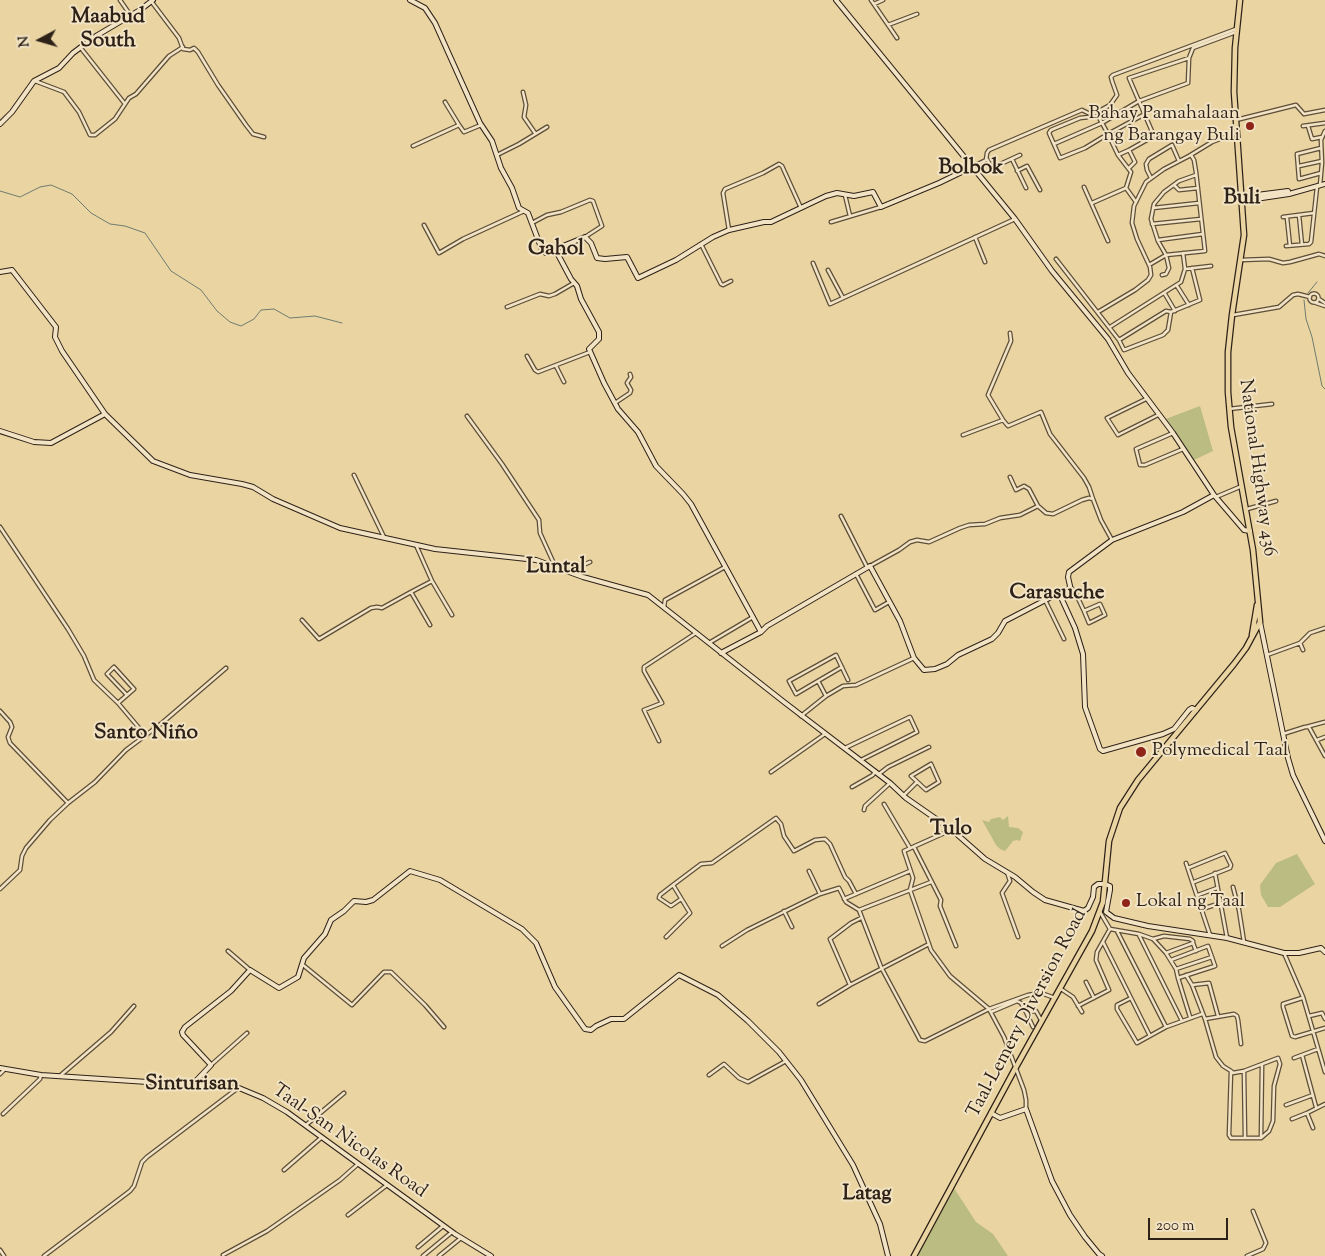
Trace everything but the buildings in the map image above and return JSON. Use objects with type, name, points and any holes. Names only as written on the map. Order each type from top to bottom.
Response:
[{"type":"main road","name":"National Highway 436","points":[[1240,0],[1234,78],[1244,235],[1232,315],[1228,368],[1229,409],[1250,531],[1260,622]]},
{"type":"main road","name":"Taal-Lemery Diversion Road","points":[[1252,636],[1258,600]]},
{"type":"main road","name":"Taal-Lemery Diversion Road","points":[[914,1256],[1016,1066],[1092,931],[1100,912],[1110,841],[1120,808],[1138,780],[1234,664],[1246,648],[1260,622]]},
{"type":"street","points":[[120,0],[131,16]]},
{"type":"street","points":[[410,0],[426,8],[435,23],[482,125],[492,141],[501,168],[512,188],[519,208],[528,213],[542,250],[546,253],[585,237],[602,226],[593,201],[590,200],[532,223]]},
{"type":"street","points":[[836,0],[1015,219],[1052,271],[1108,339],[1128,373],[1215,496],[1244,530],[1250,531]]},
{"type":"street","points":[[871,0],[897,38]]},
{"type":"street","points":[[874,4],[883,0]]},
{"type":"street","points":[[0,124],[12,112],[34,81],[59,68],[80,47],[152,1],[178,38],[182,47],[190,50],[194,48],[246,126],[253,134],[264,137]]},
{"type":"street","points":[[888,25],[917,14]]},
{"type":"street","points":[[1054,144],[1102,123],[1139,101],[1188,83],[1189,58],[1193,48],[1237,30]]},
{"type":"street","points":[[1020,155],[994,167],[991,166],[987,159],[987,151],[1082,110],[1092,115],[1110,105],[1117,95],[1112,81],[1113,75],[1237,30]]},
{"type":"street","points":[[80,47],[125,104]]},
{"type":"street","points":[[34,81],[64,92],[79,112],[90,135],[94,135],[115,119],[129,98],[136,94],[169,56],[182,47]]},
{"type":"street","points":[[1118,154],[1154,136],[1129,78],[1189,58]]},
{"type":"street","points":[[523,92],[526,105],[524,117],[535,134]]},
{"type":"street","points":[[445,102],[464,132],[482,125]]},
{"type":"street","points":[[1236,120],[1296,105],[1304,114],[1325,110]]},
{"type":"street","points":[[1092,203],[1126,188],[1131,172],[1129,168],[1126,167],[1118,154],[1108,134],[1098,116],[1080,118],[1051,130],[1050,133],[1060,158],[1085,148],[1108,134],[1145,114]]},
{"type":"street","points":[[1303,126],[1325,123]]},
{"type":"street","points":[[413,146],[459,125]]},
{"type":"street","points":[[1308,126],[1312,139],[1322,137]]},
{"type":"street","points":[[497,155],[547,127]]},
{"type":"street","points":[[1314,213],[1285,217],[1288,246],[1311,242],[1321,173],[1322,137],[1325,131]]},
{"type":"street","points":[[1098,312],[1135,290],[1148,280],[1151,275],[1149,265],[1132,223],[1134,206],[1146,182],[1164,169],[1212,142],[1237,132]]},
{"type":"street","points":[[1151,178],[1146,164],[1149,159],[1172,145],[1179,161]]},
{"type":"street","points":[[1321,148],[1297,154],[1299,179],[1321,173]]},
{"type":"street","points":[[1129,150],[1135,162],[1129,168]]},
{"type":"street","points":[[1149,265],[1166,255],[1205,251],[1194,160],[1191,155]]},
{"type":"street","points":[[831,222],[880,208],[985,162],[987,159]]},
{"type":"street","points":[[1012,159],[1026,188]]},
{"type":"street","points":[[1299,166],[1322,161]]},
{"type":"street","points":[[729,230],[723,193],[725,189],[779,164],[782,166],[801,208]]},
{"type":"street","points":[[1017,171],[1027,166],[1040,190]]},
{"type":"street","points":[[1162,275],[1166,274],[1169,268],[1166,255],[1152,224],[1154,204],[1164,192],[1174,185],[1196,175]]},
{"type":"street","points":[[1241,199],[1293,192],[1325,184]]},
{"type":"street","points":[[1174,185],[1179,190],[1198,188]]},
{"type":"street","points":[[1084,187],[1108,241]]},
{"type":"street","points":[[1126,188],[1136,202]]},
{"type":"street","points":[[585,237],[591,243],[597,258],[627,257],[638,278],[676,260],[701,244],[729,230],[771,222],[826,196],[837,193],[854,196],[873,192],[880,208]]},
{"type":"street","points":[[845,195],[850,216]]},
{"type":"street","points":[[1154,208],[1200,203]]},
{"type":"street","points":[[424,224],[439,254],[464,239],[524,211]]},
{"type":"street","points":[[1299,215],[1302,244]]},
{"type":"street","points":[[1152,224],[1201,218]]},
{"type":"street","points":[[813,263],[830,304],[1015,219]]},
{"type":"street","points":[[1158,240],[1203,234]]},
{"type":"street","points":[[976,237],[985,262]]},
{"type":"street","points":[[701,244],[721,284],[723,285],[731,281]]},
{"type":"street","points":[[555,249],[566,272],[577,286],[584,305],[599,332],[599,339],[589,349],[604,383],[627,421],[638,432],[656,466],[684,494],[691,504],[761,632]]},
{"type":"street","points":[[1110,327],[1181,282],[1185,270],[1183,253]]},
{"type":"street","points":[[1241,260],[1269,258],[1283,263],[1319,254],[1325,256]]},
{"type":"street","points":[[1056,259],[1120,340],[1124,350],[1163,335],[1168,330],[1173,311],[1164,294]]},
{"type":"street","points":[[1185,270],[1211,266]]},
{"type":"street","points":[[1120,340],[1166,311],[1173,311],[1200,300],[1192,268]]},
{"type":"street","points":[[0,272],[12,270],[56,327],[55,337],[62,351],[104,414],[154,461],[190,475],[247,485],[273,499],[340,528],[453,552],[536,560],[568,572],[648,595],[801,716],[861,760],[903,796],[952,830],[985,859],[1016,877],[1045,900],[1084,911],[1088,908],[1093,897],[1094,887],[1098,884],[1105,884],[1110,886],[1106,912],[1108,915],[1148,926],[1210,934],[1284,953],[1294,954],[1321,948],[1325,952]]},
{"type":"street","points":[[828,270],[843,298]]},
{"type":"street","points":[[507,307],[540,294],[549,296],[555,294],[574,282]]},
{"type":"street","points":[[1177,286],[1189,305]]},
{"type":"street","points":[[1232,315],[1279,307],[1293,295],[1303,294],[1310,297],[1312,302],[1325,304]]},
{"type":"street","points":[[1310,297],[1316,294],[1325,304]]},
{"type":"street","points":[[1316,302],[1319,299]]},
{"type":"street","points":[[1010,333],[1011,341],[988,395],[1008,426],[1041,412],[1050,434],[1090,488],[1092,499],[1112,540]]},
{"type":"street","points":[[527,356],[538,372],[590,352]]},
{"type":"street","points":[[556,366],[564,382]]},
{"type":"street","points":[[615,403],[630,393],[631,390],[627,383],[631,377],[630,374]]},
{"type":"street","points":[[1146,399],[1107,418],[1118,435],[1158,415]]},
{"type":"street","points":[[1229,409],[1272,404]]},
{"type":"street","points":[[0,431],[34,442],[51,443],[104,414]]},
{"type":"street","points":[[467,416],[539,520],[540,534],[556,568]]},
{"type":"street","points":[[963,435],[1003,420]]},
{"type":"street","points":[[1172,434],[1136,449],[1140,465],[1145,465],[1183,449]]},
{"type":"street","points":[[354,475],[385,539]]},
{"type":"street","points":[[1010,477],[1016,490],[1024,486],[1029,489],[1038,506],[1046,513],[1053,514],[1082,500],[1092,499]]},
{"type":"street","points":[[1084,611],[1100,604],[1105,615],[1089,622],[1076,594],[1070,586],[1069,572],[1112,540],[1242,486]]},
{"type":"street","points":[[1245,509],[1276,501]]},
{"type":"street","points":[[721,653],[761,632],[767,626],[910,542],[917,540],[929,542],[969,525],[985,524],[1000,518],[1020,515],[1038,506]]},
{"type":"street","points":[[841,516],[900,621],[914,658],[924,670],[935,669],[947,664],[958,655],[992,639],[1005,621],[1044,600],[1070,590],[1070,586]]},
{"type":"street","points":[[0,527],[68,629],[84,656],[94,680],[118,703],[145,735]]},
{"type":"street","points":[[416,545],[432,581],[452,615]]},
{"type":"street","points":[[568,572],[590,562]]},
{"type":"street","points":[[664,607],[665,600],[725,567]]},
{"type":"street","points":[[856,574],[875,610],[889,602]]},
{"type":"street","points":[[302,620],[319,639],[371,608],[382,608],[432,581]]},
{"type":"street","points":[[411,592],[430,625]]},
{"type":"street","points":[[1059,593],[1075,628],[1084,654],[1085,707],[1100,749],[1104,751],[1163,734],[1174,729],[1189,710],[1192,708],[1196,710]]},
{"type":"street","points":[[1044,600],[1064,639]]},
{"type":"street","points":[[709,643],[753,617]]},
{"type":"street","name":"National Highway 436","points":[[1260,622],[1293,775],[1325,841]]},
{"type":"street","points":[[1267,655],[1300,643],[1310,632],[1325,628]]},
{"type":"street","points":[[659,741],[644,710],[662,703],[644,671],[644,667],[696,633]]},
{"type":"street","points":[[1252,636],[1263,636]]},
{"type":"street","points":[[1300,643],[1303,650]]},
{"type":"street","points":[[842,667],[796,694],[789,680],[836,655],[842,667],[848,680]]},
{"type":"street","points":[[801,716],[826,696],[843,686],[856,685],[914,658]]},
{"type":"street","points":[[118,703],[134,689],[114,667],[107,674],[127,695]]},
{"type":"street","points":[[0,889],[20,870],[22,856],[26,848],[50,820],[94,782],[126,750],[162,723],[226,668]]},
{"type":"street","points":[[818,681],[826,696]]},
{"type":"street","points":[[0,711],[12,727],[8,737],[10,743],[68,803]]},
{"type":"street","points":[[845,748],[910,717],[917,732],[861,760]]},
{"type":"street","points":[[1283,734],[1325,722]]},
{"type":"street","points":[[1305,727],[1311,729],[1325,756]]},
{"type":"street","points":[[771,772],[826,734]]},
{"type":"street","points":[[1317,740],[1325,737]]},
{"type":"street","points":[[852,787],[928,747]]},
{"type":"street","points":[[931,764],[939,782],[926,790],[916,783],[911,776],[912,774],[931,764]]},
{"type":"street","points":[[864,810],[864,806],[890,783]]},
{"type":"street","points":[[903,796],[916,783]]},
{"type":"street","points":[[884,804],[912,848],[941,900],[940,906],[956,946]]},
{"type":"street","points":[[681,899],[671,906],[659,898],[672,885],[701,864],[712,863],[776,818],[781,824],[784,836],[794,851],[816,840],[825,839],[830,844],[845,877],[849,880],[856,894]]},
{"type":"street","points":[[952,830],[904,852],[913,878],[910,890],[931,950],[950,976],[990,1010],[1016,1066],[1026,1100],[1026,1109],[1052,1182],[1070,1215],[1085,1237],[1102,1256]]},
{"type":"street","points":[[1188,868],[1225,853],[1231,866],[1194,882]]},
{"type":"street","points":[[1186,863],[1210,934]]},
{"type":"street","points":[[228,951],[250,970],[279,988],[298,977],[304,958],[325,934],[331,920],[354,901],[366,902],[373,900],[410,871],[440,880],[522,929],[536,943],[555,987],[585,1028],[592,1030],[611,1019],[624,1019],[679,975],[718,995],[748,1021],[786,1061],[801,1080],[853,1165],[880,1224],[888,1256]]},
{"type":"street","points":[[809,871],[820,894]]},
{"type":"street","points":[[844,899],[910,871]]},
{"type":"street","points":[[1007,872],[1010,881],[1002,893],[1018,937]]},
{"type":"street","points":[[1215,873],[1227,938]]},
{"type":"street","points":[[859,910],[931,882]]},
{"type":"street","points":[[666,936],[690,913],[672,885]]},
{"type":"street","points":[[1233,887],[1244,942]]},
{"type":"street","points":[[722,946],[747,930],[784,911],[820,894],[839,888],[846,902],[859,910],[882,968],[920,1040],[922,1041],[1028,995],[1041,993],[1055,998]]},
{"type":"street","points":[[1198,895],[1217,888]]},
{"type":"street","points":[[1202,909],[1221,903]]},
{"type":"street","points":[[784,911],[792,927]]},
{"type":"street","points":[[1100,912],[1110,929]]},
{"type":"street","points":[[850,985],[830,939],[861,918]]},
{"type":"street","points":[[1110,929],[1139,934],[1154,939],[1166,952],[1176,969],[1190,1017]]},
{"type":"street","points":[[1078,1006],[1109,990],[1096,960],[1097,952],[1110,929]]},
{"type":"street","points":[[1116,930],[1166,1027]]},
{"type":"street","points":[[1139,934],[1182,1021]]},
{"type":"street","points":[[1154,939],[1164,936],[1190,939],[1193,940],[1196,951]]},
{"type":"street","points":[[1103,942],[1150,1036]]},
{"type":"street","points":[[1166,952],[1193,943]]},
{"type":"street","points":[[819,1004],[850,985],[929,944]]},
{"type":"street","points":[[1171,960],[1208,946],[1215,966],[1178,978]]},
{"type":"street","points":[[1284,953],[1303,998],[1325,1072]]},
{"type":"street","points":[[1176,969],[1212,957]]},
{"type":"street","points":[[302,964],[352,1005],[384,972],[391,972],[425,1005],[444,1027]]},
{"type":"street","points":[[211,1064],[182,1032],[185,1027],[231,991],[250,970]]},
{"type":"street","points":[[1186,975],[1192,985],[1205,1019],[1216,1056],[1223,1066],[1231,1071],[1233,1073],[1244,1071],[1278,1058],[1280,1064],[1274,1086],[1273,1121],[1269,1132],[1261,1138],[1231,1138],[1229,1135],[1231,1071]]},
{"type":"street","points":[[1086,982],[1094,998]]},
{"type":"street","points":[[1192,985],[1209,983],[1218,1016]]},
{"type":"street","points":[[1060,989],[1073,997],[1082,1012]]},
{"type":"street","points":[[1131,998],[1117,1005],[1117,1009],[1137,1043],[1166,1027],[1202,1014]]},
{"type":"street","points":[[1303,998],[1288,1001],[1283,1007],[1292,1036],[1295,1038],[1325,1028]]},
{"type":"street","points":[[990,1010],[1018,1001],[1021,1002],[1032,1027]]},
{"type":"street","points":[[60,1076],[111,1032],[134,1006]]},
{"type":"street","points":[[1026,1012],[1036,1011],[1042,1022]]},
{"type":"street","points":[[1309,1016],[1322,1013],[1325,1019]]},
{"type":"street","points":[[1205,1019],[1234,1014],[1237,1016],[1241,1044]]},
{"type":"street","points":[[192,1085],[211,1064],[247,1033]]},
{"type":"street","points":[[1294,1058],[1318,1049]]},
{"type":"street","points":[[1302,1055],[1316,1108]]},
{"type":"street","points":[[709,1075],[724,1064],[737,1077],[748,1082],[786,1061]]},
{"type":"street","points":[[1261,1138],[1262,1064]]},
{"type":"street","name":"Taal-San Nicolas Road","points":[[0,1068],[41,1075],[239,1088],[263,1098],[306,1125],[452,1232],[491,1256]]},
{"type":"street","points":[[0,1074],[5,1069]]},
{"type":"street","points":[[1244,1071],[1245,1138]]},
{"type":"street","points":[[2,1114],[40,1079],[41,1075]]},
{"type":"street","points":[[44,1256],[130,1191],[134,1186],[142,1162],[239,1088]]},
{"type":"street","points":[[306,1125],[344,1093]]},
{"type":"street","points":[[1286,1105],[1314,1095]]},
{"type":"street","points":[[1292,1119],[1325,1104]]},
{"type":"street","points":[[991,1113],[1000,1118],[1026,1109]]},
{"type":"street","points":[[1307,1113],[1313,1128]]},
{"type":"street","points":[[284,1170],[322,1137]]},
{"type":"street","points":[[223,1255],[267,1231],[340,1180],[358,1164]]},
{"type":"street","points":[[348,1215],[388,1184]]},
{"type":"street","points":[[1247,1256],[1263,1249],[1266,1243],[1253,1211]]},
{"type":"street","points":[[418,1247],[444,1226]]},
{"type":"street","points":[[423,1256],[452,1232]]},
{"type":"street","points":[[439,1256],[461,1238]]},
{"type":"street","points":[[0,1250],[4,1256]]},
{"type":"green space","points":[[1200,406],[1213,451],[1194,460],[1163,420]]},
{"type":"green space","points":[[1008,816],[1009,827],[1018,828],[1023,832],[1020,841],[1013,841],[1005,851],[996,845],[982,820],[989,822],[991,819],[1000,817],[1003,820]]},
{"type":"green space","points":[[1297,854],[1315,884],[1280,907],[1268,907],[1261,895],[1260,885],[1276,863]]},
{"type":"green space","points":[[954,1188],[976,1222],[993,1234],[1008,1256],[919,1256],[918,1254]]},
{"type":"waterway","points":[[0,191],[20,197],[40,187],[51,185],[72,194],[91,213],[110,224],[125,226],[145,233],[171,271],[201,290],[217,311],[230,322],[241,326],[254,319],[261,310],[274,309],[290,318],[315,316],[342,323]]},
{"type":"waterway","points":[[1308,293],[1317,282]]},
{"type":"waterway","points":[[1304,300],[1306,319],[1312,337],[1322,386],[1325,389]]},
{"type":"place","name":"Bahay Pamahalaan ng Barangay Buli","points":[[1250,126]]},
{"type":"place","name":"Polymedical Taal","points":[[1141,752]]},
{"type":"place","name":"Lokal ng Taal","points":[[1126,903]]},
{"type":"district","name":"Maabud South","points":[[108,30]]},
{"type":"district","name":"Bolbok","points":[[971,169]]},
{"type":"district","name":"Buli","points":[[1242,199]]},
{"type":"district","name":"Gahol","points":[[556,250]]},
{"type":"district","name":"Luntal","points":[[556,568]]},
{"type":"district","name":"Carasuche","points":[[1057,594]]},
{"type":"district","name":"Santo Niño","points":[[146,734]]},
{"type":"district","name":"Tulo","points":[[951,830]]},
{"type":"district","name":"Sinturisan","points":[[192,1085]]},
{"type":"district","name":"Latag","points":[[867,1195]]}]
